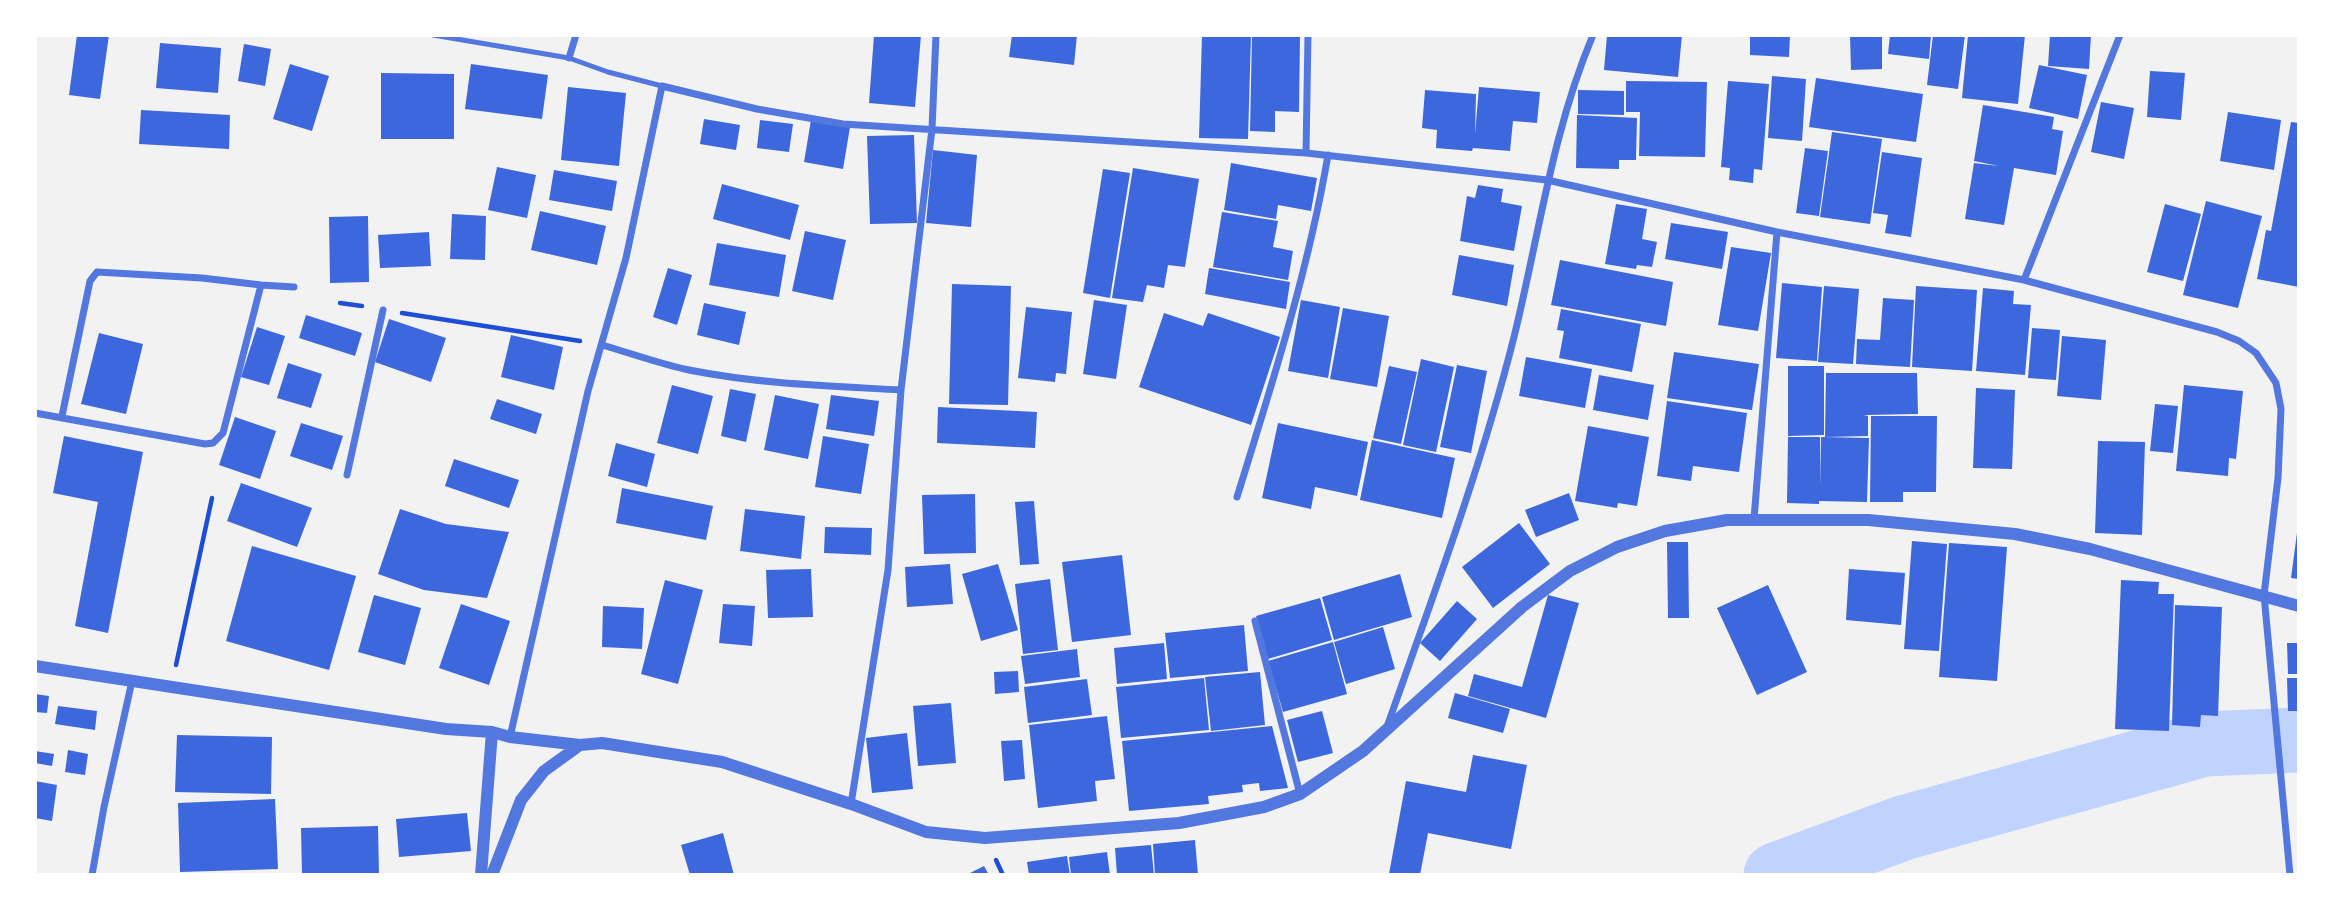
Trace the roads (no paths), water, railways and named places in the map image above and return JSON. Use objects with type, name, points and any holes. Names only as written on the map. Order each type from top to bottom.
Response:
[{"type":"street","points":[[569,58],[576,35]]},
{"type":"street","points":[[850,804],[888,570],[901,390],[932,129],[936,35]]},
{"type":"street","points":[[1306,153],[1308,35]]},
{"type":"street","points":[[1385,732],[1494,411],[1533,256],[1547,180],[1567,103],[1593,35]]},
{"type":"street","points":[[2024,280],[2120,35]]},
{"type":"street","points":[[510,737],[588,391],[626,258],[662,86],[757,109],[843,124],[1306,153],[1547,180],[1777,232],[2024,280],[2217,332],[2239,341],[2256,353],[2276,383],[2281,409],[2278,478],[2264,595],[2291,875]]},
{"type":"street","points":[[1237,497],[1287,337],[1310,252],[1328,155]]},
{"type":"street","points":[[1754,519],[1777,232]]},
{"type":"street","points":[[62,416],[90,281],[97,272],[294,287]]},
{"type":"street","points":[[35,413],[205,444],[214,443],[223,433],[261,285]]},
{"type":"street","points":[[347,475],[383,310]]},
{"type":"street","points":[[602,345],[686,369],[741,379],[901,390]]},
{"type":"street","points":[[35,666],[446,729],[492,732],[510,737],[580,745],[601,743],[722,762],[926,832],[985,838],[1210,819],[1264,807],[1300,794],[1363,751],[1522,607],[1570,571],[1617,547],[1665,531],[1727,520],[1868,520],[2015,534],[2090,549],[2299,606]]},
{"type":"street","points":[[1255,621],[1300,794]]},
{"type":"street","points":[[92,875],[132,681]]},
{"type":"street","points":[[481,875],[492,732]]},
{"type":"street","points":[[492,875],[521,800],[544,771],[580,745]]},
{"type":"lane","points":[[433,35],[569,58],[608,72],[662,86]]},
{"type":"waterway","points":[[1776,875],[1903,828],[2205,744],[2299,740]]}]
